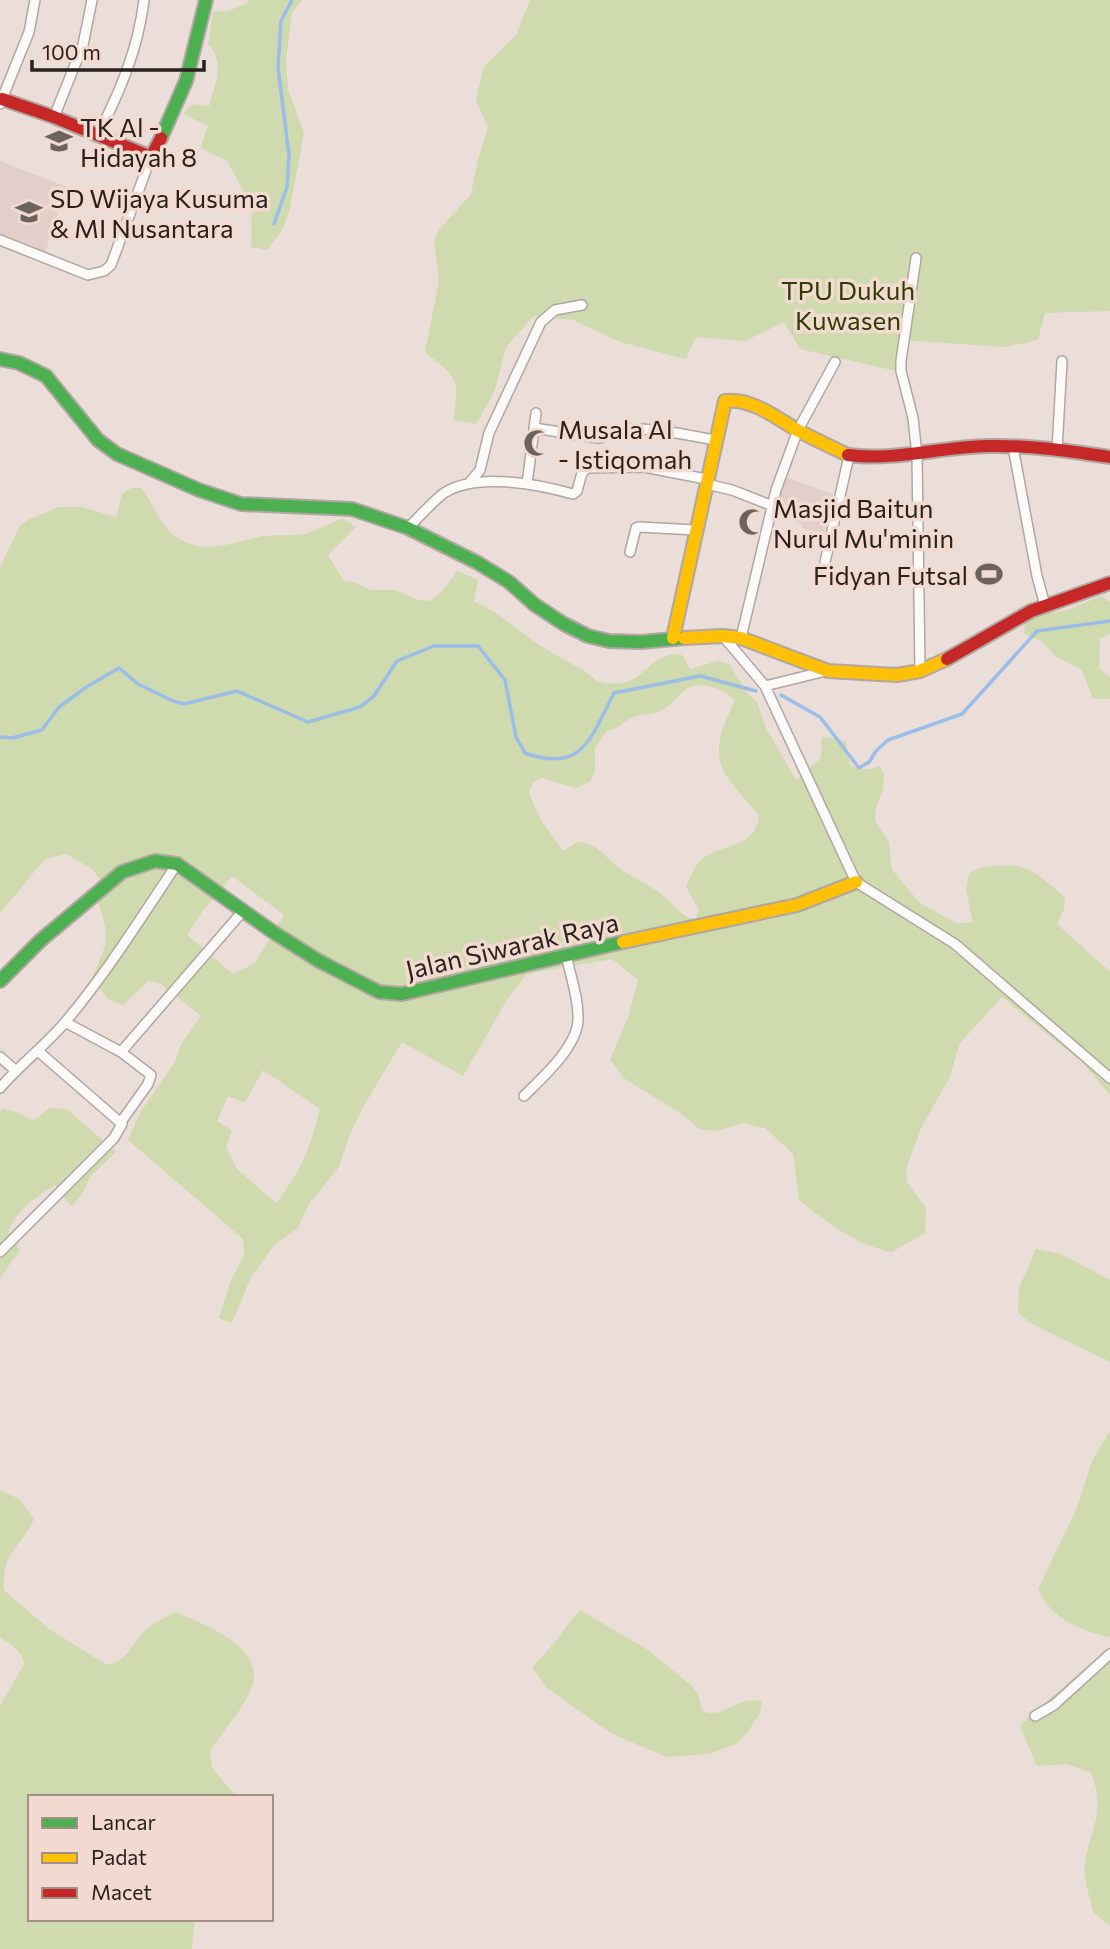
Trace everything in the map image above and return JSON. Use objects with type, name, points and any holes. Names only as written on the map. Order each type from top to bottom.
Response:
[{"type":"street","points":[[35,0],[29,32],[1,102],[54,117],[152,157]]},
{"type":"street","points":[[54,117],[80,55],[92,0]]},
{"type":"street","points":[[98,135],[133,57],[144,0]]},
{"type":"street","points":[[0,240],[88,275],[104,271],[111,265],[195,54],[206,0]]},
{"type":"street","points":[[916,258],[901,371],[913,418],[916,455],[920,671]]},
{"type":"street","points":[[408,528],[442,495],[470,482],[480,470],[489,433],[541,321],[555,310],[582,305]]},
{"type":"street","points":[[0,359],[19,363],[46,376],[106,448],[199,490],[241,504],[352,509],[408,528],[478,563],[509,582],[535,605],[564,624],[589,636],[609,641],[641,642],[723,636],[741,639],[828,671],[897,675],[920,671],[969,648],[1031,611],[1110,583]]},
{"type":"street","points":[[1057,450],[1062,361]]},
{"type":"street","points":[[741,639],[773,506],[798,430],[835,362]]},
{"type":"street","points":[[673,638],[723,403],[728,400],[762,408],[849,456],[916,455],[985,446],[1057,450],[1110,457]]},
{"type":"street","points":[[527,484],[536,412]]},
{"type":"street","points":[[534,428],[598,438],[605,438],[620,430],[669,432],[715,440]]},
{"type":"street","points":[[1013,447],[1045,605]]},
{"type":"street","points":[[824,562],[849,456]]},
{"type":"street","points":[[470,482],[527,484],[573,494],[587,468],[644,467],[706,482],[773,506]]},
{"type":"street","points":[[630,552],[636,528],[639,527],[696,530]]},
{"type":"street","points":[[723,636],[765,686],[856,882],[955,944],[1110,1079]]},
{"type":"street","points":[[765,686],[828,671]]},
{"type":"street","points":[[0,981],[41,940],[122,872],[155,861],[177,864],[98,982],[65,1022],[0,1088]]},
{"type":"street","name":"Jalan Siwarak Raya","points":[[177,864],[319,961],[390,995],[797,905],[856,882]]},
{"type":"street","points":[[121,1052],[243,911]]},
{"type":"street","points":[[524,1096],[552,1066],[576,1032],[577,1008],[566,954]]},
{"type":"street","points":[[0,1252],[120,1131],[121,1122],[148,1084],[151,1075],[121,1052],[65,1022]]},
{"type":"street","points":[[38,1051],[121,1122]]},
{"type":"street","points":[[0,1057],[15,1070]]},
{"type":"street","points":[[1035,1716],[1054,1705],[1110,1654]]},
{"type":"shaded area","name":"SD Wijaya Kusuma & MI Nusantara","points":[[0,161],[67,187],[45,253],[0,237]]},
{"type":"shaded area","points":[[782,476],[833,494],[824,534],[802,528],[801,524],[772,511]]},
{"type":"green space","points":[[249,0],[302,0],[292,13],[286,60],[288,89],[304,133],[289,213],[281,232],[267,250],[251,247],[252,206],[227,161],[200,148],[208,126],[183,114],[193,104],[209,106],[218,74],[217,58],[208,44],[213,12],[228,11],[248,3]]},
{"type":"green space","name":"TPU Dukuh Kuwasen","points":[[530,0],[1110,0],[1110,311],[1045,313],[1038,340],[1005,347],[900,340],[896,371],[800,349],[784,322],[745,341],[696,337],[686,359],[620,342],[573,320],[534,316],[506,347],[494,393],[476,424],[453,420],[456,395],[454,380],[425,352],[439,281],[434,240],[439,230],[471,194],[488,127],[476,101],[483,68],[516,35]]},
{"type":"green space","points":[[131,488],[141,488],[171,533],[182,541],[205,547],[264,536],[303,534],[343,518],[356,527],[328,555],[344,581],[370,590],[395,590],[419,600],[430,601],[442,592],[457,571],[478,580],[474,602],[598,681],[616,684],[627,682],[670,655],[682,655],[690,669],[718,661],[729,664],[748,694],[757,702],[766,728],[796,780],[821,758],[822,737],[846,741],[850,765],[865,769],[880,766],[884,774],[883,789],[875,811],[875,821],[889,842],[892,870],[920,903],[956,923],[973,923],[966,889],[969,874],[982,868],[1008,865],[1034,872],[1065,897],[1064,909],[1057,924],[1110,972],[1110,1095],[1083,1063],[1002,997],[960,1043],[949,1079],[922,1126],[906,1169],[907,1182],[926,1208],[925,1233],[892,1252],[854,1239],[799,1200],[793,1154],[765,1128],[742,1123],[717,1131],[699,1129],[680,1113],[625,1079],[610,1060],[628,1017],[638,980],[612,959],[527,974],[508,998],[463,1076],[402,1042],[362,1109],[339,1167],[309,1204],[298,1228],[275,1244],[251,1277],[232,1323],[219,1318],[230,1282],[244,1256],[243,1239],[128,1140],[141,1111],[175,1062],[180,1046],[201,1016],[161,984],[148,981],[123,1005],[109,1000],[92,978],[106,941],[105,924],[98,902],[107,889],[92,869],[66,854],[45,859],[0,913],[0,567],[20,526],[28,520],[59,507],[82,507],[116,517],[122,494]],"holes":[[[696,685],[717,688],[735,701],[720,737],[721,763],[734,786],[759,815],[757,826],[745,840],[710,854],[694,868],[686,887],[699,910],[695,919],[682,914],[665,897],[623,871],[591,845],[577,842],[563,851],[541,820],[529,793],[533,782],[542,778],[575,788],[590,782],[595,772],[595,748],[607,731],[631,718],[660,711],[686,689]],[[232,876],[284,915],[255,963],[233,974],[187,935]],[[263,1070],[320,1109],[304,1159],[276,1203],[236,1168],[226,1147],[232,1130],[217,1121],[228,1096],[245,1103]]]},
{"type":"green space","points":[[1101,596],[1110,602],[1110,634],[1100,638],[1099,668],[1110,677],[1110,699],[1093,699],[1082,670],[1055,656],[1042,641],[1024,634],[1025,622],[1046,613],[1068,610]]},
{"type":"green space","points":[[50,1108],[67,1109],[116,1152],[91,1176],[81,1196],[71,1206],[55,1185],[22,1210],[8,1232],[20,1250],[0,1278],[0,1112],[3,1109],[17,1112],[33,1121]]},
{"type":"green space","points":[[1036,1249],[1061,1254],[1110,1280],[1110,1362],[1030,1323],[1018,1312],[1019,1288]]},
{"type":"green space","points":[[1110,1431],[1110,1637],[1067,1622],[1050,1608],[1038,1589],[1077,1508],[1092,1461]]},
{"type":"green space","points":[[0,1490],[19,1499],[34,1519],[8,1559],[4,1590],[49,1629],[107,1665],[125,1656],[151,1625],[175,1612],[216,1630],[230,1639],[250,1660],[254,1673],[249,1694],[210,1751],[212,1768],[235,1795],[28,1795],[28,1921],[195,1921],[192,1949],[0,1949],[0,1706],[24,1664],[18,1651],[0,1637]]},
{"type":"green space","points":[[580,1610],[648,1650],[692,1686],[698,1694],[702,1710],[716,1713],[746,1701],[762,1702],[760,1713],[747,1733],[736,1744],[709,1754],[667,1757],[617,1736],[546,1687],[532,1667]]},
{"type":"green space","points":[[1110,1648],[1110,1926],[1093,1912],[1085,1875],[1085,1863],[1097,1809],[1091,1773],[1067,1764],[1037,1766],[1020,1726]]},
{"type":"waterway","points":[[274,224],[287,187],[289,155],[278,67],[281,21],[292,0]]},
{"type":"waterway","points":[[781,695],[820,717],[859,768],[869,762],[888,740],[962,714],[1037,631],[1110,621]]},
{"type":"waterway","points":[[0,737],[12,738],[42,730],[59,707],[119,668],[138,684],[173,701],[184,704],[237,691],[308,722],[360,707],[374,696],[397,661],[434,646],[478,646],[505,680],[516,737],[525,753],[545,758],[560,759],[573,755],[583,747],[599,724],[614,693],[700,676],[756,691]]},
{"type":"traffic: fast","points":[[161,138],[186,81],[206,0]]},
{"type":"traffic: fast","points":[[0,359],[19,363],[46,376],[98,440],[117,454],[199,490],[241,504],[352,509],[408,528],[478,563],[509,582],[535,605],[588,636],[609,641],[641,642],[684,638]]},
{"type":"traffic: fast","points":[[0,981],[41,940],[122,872],[155,861],[177,864],[273,932],[319,961],[379,992],[402,994],[623,942]]},
{"type":"traffic: slow","points":[[673,638],[725,401],[754,405],[848,455]]},
{"type":"traffic: slow","points":[[684,638],[741,638],[828,671],[897,675],[920,671],[947,659]]},
{"type":"traffic: slow","points":[[623,942],[797,905],[856,882]]},
{"type":"traffic: jam","points":[[2,99],[151,157],[161,138]]},
{"type":"traffic: jam","points":[[848,455],[883,456],[1003,446],[1110,457]]},
{"type":"traffic: jam","points":[[947,659],[1031,611],[1110,583]]},
{"type":"place","name":"TK Al - Hidayah 8","points":[[59,141]]},
{"type":"place","name":"SD Wijaya Kusuma & MI Nusantara","points":[[29,212]]},
{"type":"place","name":"Musala Al - Istiqomah","points":[[537,443]]},
{"type":"place","name":"Masjid Baitun Nurul Mu'minin","points":[[752,522]]},
{"type":"place","name":"Fidyan Futsal","points":[[989,574]]}]
